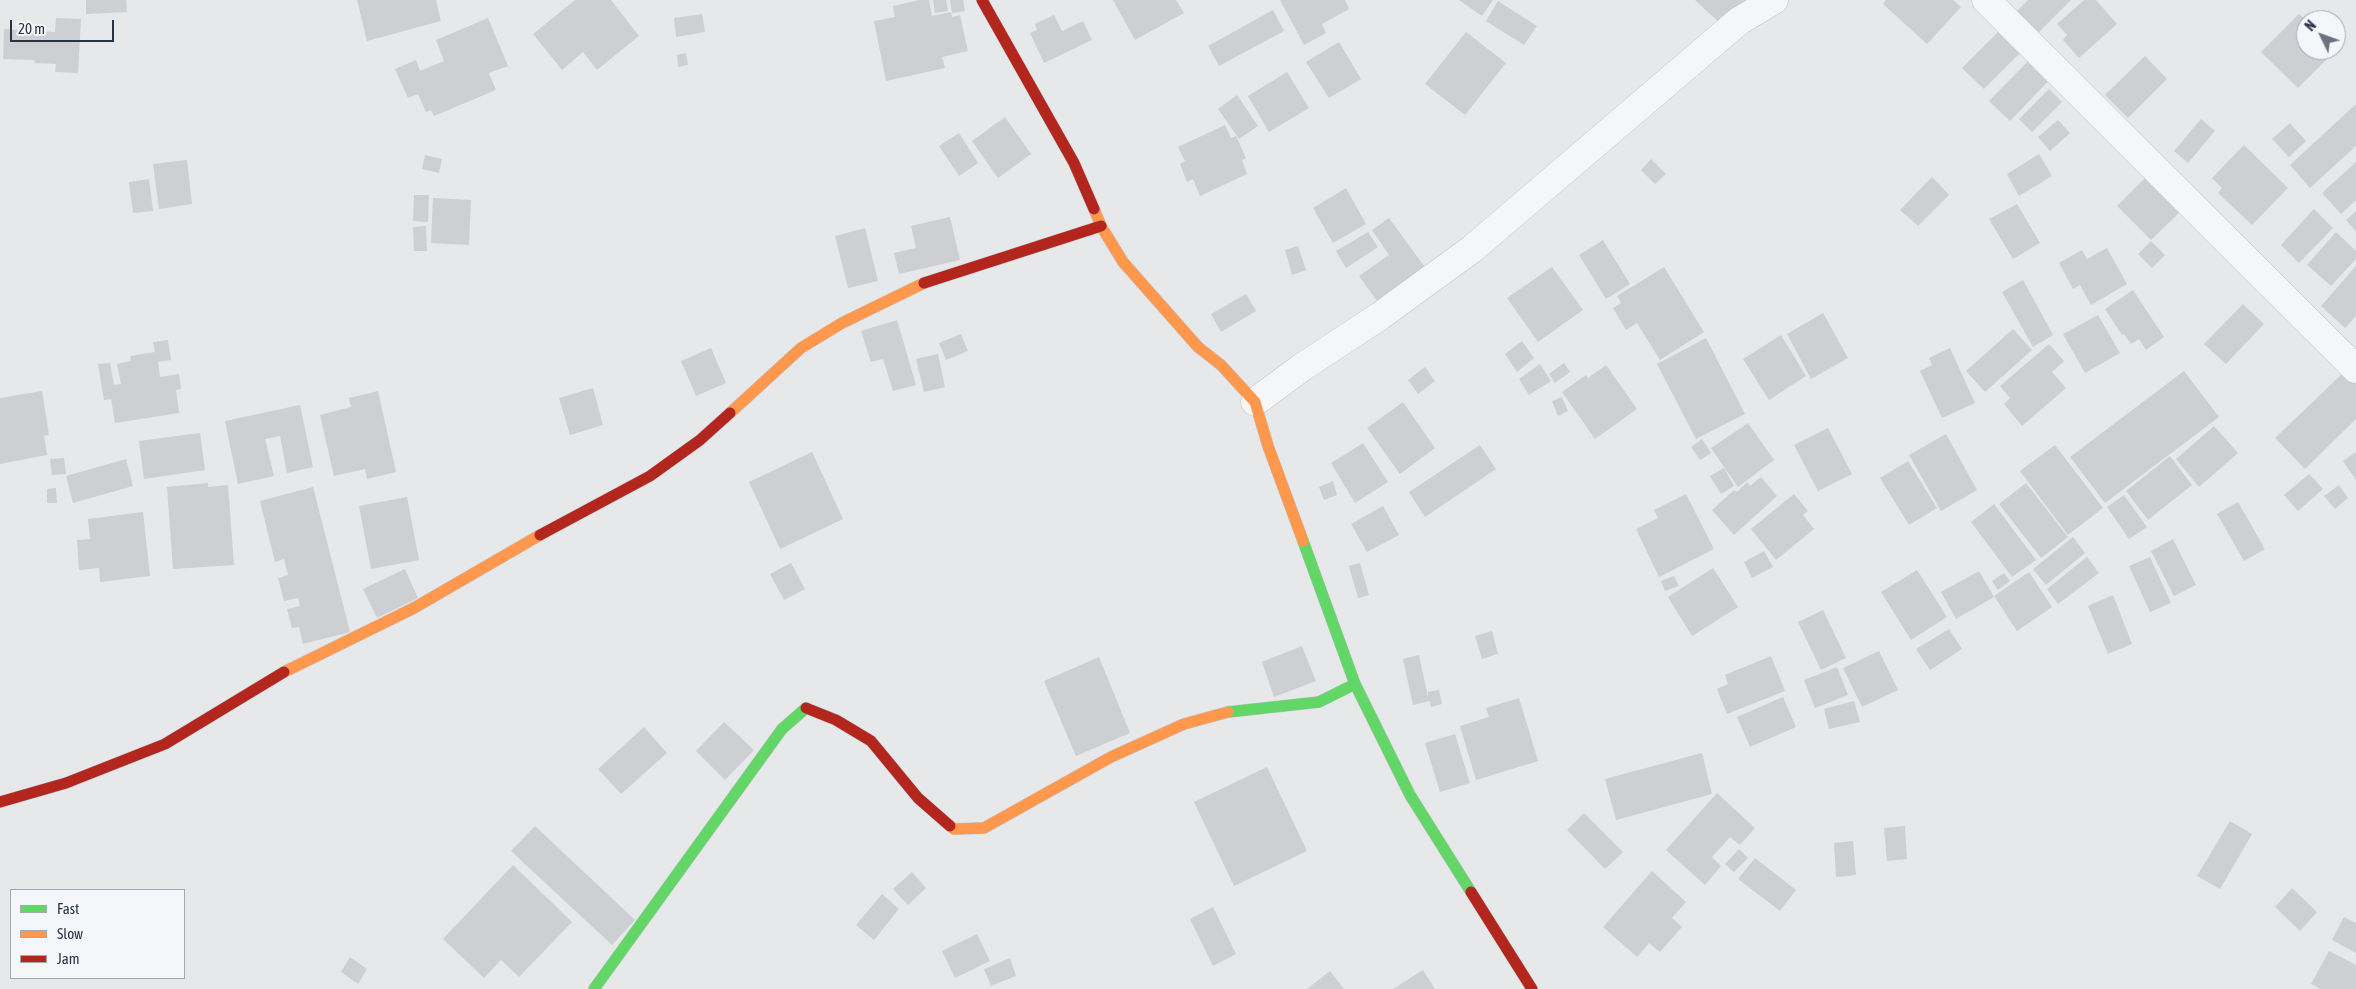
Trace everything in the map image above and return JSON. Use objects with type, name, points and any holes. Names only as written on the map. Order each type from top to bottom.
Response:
[{"type":"street","points":[[982,0],[1074,164],[1101,226],[1123,262],[1154,300],[1198,347],[1220,365],[1255,402],[1268,446],[1355,684],[1410,795],[1532,989]]},
{"type":"street","points":[[1255,402],[1301,368],[1380,316],[1472,249],[1738,21],[1774,0]]},
{"type":"street","points":[[1986,0],[2356,370]]},
{"type":"street","points":[[0,802],[66,783],[165,744],[298,664],[414,608],[512,550],[650,476],[700,440],[801,348],[842,323],[922,284],[1101,226]]},
{"type":"street","points":[[594,989],[782,729],[806,708],[836,720],[871,741],[918,798],[954,829],[984,828],[1050,793],[1111,757],[1184,724],[1236,710],[1319,702],[1355,684]]},
{"type":"building","points":[[86,0],[126,0],[127,12],[86,14]]},
{"type":"building","points":[[357,0],[436,0],[441,21],[367,41]]},
{"type":"building","points":[[575,0],[611,0],[639,36],[597,70],[583,52],[562,70],[533,34]]},
{"type":"building","points":[[929,0],[932,16],[951,12],[952,17],[960,15],[968,51],[942,57],[945,68],[886,81],[874,21],[895,17],[893,6]]},
{"type":"building","points":[[933,0],[946,0],[948,11],[935,13]]},
{"type":"building","points":[[950,0],[963,0],[965,11],[952,13]]},
{"type":"building","points":[[1113,0],[1176,0],[1184,13],[1135,40]]},
{"type":"building","points":[[1280,0],[1345,0],[1349,9],[1322,24],[1326,33],[1304,45]]},
{"type":"building","points":[[1459,0],[1493,0],[1482,16]]},
{"type":"building","points":[[1695,0],[1746,0],[1748,3],[1725,28]]},
{"type":"building","points":[[1886,0],[1953,0],[1961,7],[1927,44],[1883,4]]},
{"type":"building","points":[[2028,0],[2071,0],[2037,34],[2016,12]]},
{"type":"building","points":[[2084,0],[2096,0],[2117,24],[2079,58],[2063,40],[2067,35],[2057,24]]},
{"type":"building","points":[[1498,1],[1537,26],[1524,45],[1486,21]]},
{"type":"building","points":[[1273,10],[1284,31],[1219,66],[1208,46]]},
{"type":"building","points":[[702,14],[705,32],[676,37],[674,18]]},
{"type":"building","points":[[1054,15],[1062,31],[1083,21],[1092,40],[1044,63],[1030,33],[1037,30],[1035,24]]},
{"type":"building","points":[[2296,17],[2296,60],[2326,60],[2298,88],[2261,52]]},
{"type":"building","points":[[56,18],[81,19],[78,73],[55,72],[56,64],[34,63],[35,60],[3,59],[4,29],[55,32]]},
{"type":"building","points":[[488,18],[508,66],[489,73],[496,90],[434,116],[431,110],[426,112],[418,94],[408,98],[395,69],[416,60],[420,71],[444,61],[436,40]]},
{"type":"building","points":[[2002,28],[2023,50],[1984,89],[1962,68]]},
{"type":"building","points":[[1466,32],[1506,63],[1465,115],[1425,84]]},
{"type":"building","points":[[1339,42],[1361,79],[1329,98],[1306,62]]},
{"type":"building","points":[[686,53],[688,65],[678,67],[677,55]]},
{"type":"building","points":[[2036,53],[2056,73],[2010,121],[1989,101]]},
{"type":"building","points":[[2145,56],[2167,79],[2128,118],[2105,95]]},
{"type":"building","points":[[1287,72],[1309,108],[1269,132],[1248,96]]},
{"type":"building","points":[[2049,89],[2062,102],[2032,132],[2019,119]]},
{"type":"building","points":[[1237,95],[1258,126],[1239,139],[1218,109]]},
{"type":"building","points":[[2356,104],[2356,146],[2310,188],[2290,165]]},
{"type":"building","points":[[1005,117],[1031,154],[998,178],[972,141]]},
{"type":"building","points":[[2201,119],[2215,131],[2188,163],[2174,151]]},
{"type":"building","points":[[2058,120],[2070,133],[2050,151],[2038,137]]},
{"type":"building","points":[[2290,123],[2306,141],[2289,157],[2272,139]]},
{"type":"building","points":[[1225,125],[1231,138],[1236,136],[1246,158],[1242,160],[1247,174],[1200,196],[1193,179],[1187,182],[1180,164],[1185,161],[1178,147]]},
{"type":"building","points":[[959,133],[978,163],[959,176],[939,146]]},
{"type":"building","points":[[2244,145],[2288,188],[2252,225],[2218,193],[2222,188],[2212,178]]},
{"type":"building","points":[[2039,154],[2052,176],[2019,196],[2007,174]]},
{"type":"building","points":[[425,155],[442,159],[439,173],[422,169]]},
{"type":"building","points":[[1651,159],[1666,174],[1655,184],[1641,170]]},
{"type":"building","points":[[187,160],[192,204],[159,209],[153,164]]},
{"type":"building","points":[[2356,162],[2356,200],[2341,214],[2322,193]]},
{"type":"building","points":[[2147,176],[2182,210],[2151,240],[2117,206]]},
{"type":"building","points":[[1932,177],[1949,195],[1918,226],[1900,210]]},
{"type":"building","points":[[149,179],[153,211],[133,213],[129,182]]},
{"type":"building","points":[[1346,188],[1366,224],[1333,243],[1313,208]]},
{"type":"building","points":[[414,195],[429,195],[428,222],[413,221]]},
{"type":"building","points":[[433,198],[471,200],[469,245],[431,243]]},
{"type":"building","points":[[2017,204],[2040,243],[2013,259],[1989,219]]},
{"type":"building","points":[[2314,209],[2333,228],[2299,263],[2281,245]]},
{"type":"building","points":[[2356,211],[2356,231],[2346,220]]},
{"type":"building","points":[[950,217],[960,260],[899,274],[894,253],[916,248],[911,226]]},
{"type":"building","points":[[1389,218],[1427,270],[1380,305],[1359,276],[1389,255],[1372,230]]},
{"type":"building","points":[[426,226],[427,251],[414,251],[413,227]]},
{"type":"building","points":[[865,228],[878,281],[848,288],[835,236]]},
{"type":"building","points":[[1368,232],[1378,247],[1346,268],[1336,251]]},
{"type":"building","points":[[2336,232],[2356,251],[2356,259],[2331,286],[2307,265]]},
{"type":"building","points":[[1603,240],[1630,284],[1606,299],[1579,255]]},
{"type":"building","points":[[2151,241],[2165,255],[2152,268],[2138,254]]},
{"type":"building","points":[[1298,246],[1306,270],[1292,275],[1285,250]]},
{"type":"building","points":[[2107,248],[2127,284],[2091,305],[2080,285],[2073,289],[2059,263],[2082,250],[2087,259]]},
{"type":"building","points":[[2356,266],[2356,316],[2345,328],[2321,306]]},
{"type":"building","points":[[1552,267],[1583,310],[1538,342],[1507,298]]},
{"type":"building","points":[[1664,267],[1704,332],[1660,360],[1637,323],[1626,330],[1613,308],[1621,303],[1617,296]]},
{"type":"building","points":[[2023,280],[2053,335],[2033,347],[2002,292]]},
{"type":"building","points":[[2133,290],[2164,337],[2146,350],[2139,339],[2131,344],[2124,334],[2122,335],[2105,309]]},
{"type":"building","points":[[1246,294],[1256,311],[1221,332],[1211,314]]},
{"type":"building","points":[[2243,304],[2264,324],[2226,364],[2204,344]]},
{"type":"building","points":[[1823,313],[1848,358],[1811,379],[1787,334]]},
{"type":"building","points":[[2098,315],[2120,353],[2085,373],[2063,334]]},
{"type":"building","points":[[897,320],[916,385],[893,391],[883,359],[871,362],[861,331]]},
{"type":"building","points":[[2013,329],[2032,350],[1985,392],[1966,371]]},
{"type":"building","points":[[961,334],[968,351],[946,360],[939,343]]},
{"type":"building","points":[[1781,335],[1806,376],[1769,400],[1743,359]]},
{"type":"building","points":[[1706,338],[1745,414],[1696,439],[1657,364]]},
{"type":"building","points":[[168,340],[171,360],[158,362],[160,377],[179,374],[181,389],[176,390],[179,413],[115,423],[111,399],[104,400],[98,364],[110,363],[114,385],[121,384],[117,364],[131,361],[130,356],[155,352],[153,342]]},
{"type":"building","points":[[1522,341],[1534,358],[1517,372],[1505,354]]},
{"type":"building","points":[[2049,344],[2064,361],[2052,372],[2066,388],[2022,426],[2004,404],[2010,398],[2000,386]]},
{"type":"building","points":[[711,348],[726,383],[696,396],[681,361]]},
{"type":"building","points":[[1950,348],[1975,403],[1942,418],[1920,371],[1932,365],[1929,358]]},
{"type":"building","points":[[938,354],[945,387],[924,392],[916,359]]},
{"type":"building","points":[[1564,363],[1570,372],[1555,383],[1549,374]]},
{"type":"building","points":[[1540,364],[1551,381],[1529,395],[1519,379]]},
{"type":"building","points":[[1606,365],[1637,409],[1595,439],[1562,392],[1586,375],[1588,378]]},
{"type":"building","points":[[1425,367],[1435,381],[1418,394],[1408,380]]},
{"type":"building","points":[[2184,371],[2219,417],[2105,503],[2070,457]]},
{"type":"building","points":[[2345,371],[2356,383],[2356,419],[2305,469],[2275,438]]},
{"type":"building","points":[[593,388],[603,425],[570,435],[559,398]]},
{"type":"building","points":[[42,391],[49,435],[44,436],[47,455],[0,464],[0,398]]},
{"type":"building","points":[[378,391],[396,472],[367,479],[365,469],[334,476],[320,415],[351,407],[349,398]]},
{"type":"building","points":[[1562,397],[1568,411],[1558,416],[1552,401]]},
{"type":"building","points":[[1403,402],[1435,448],[1400,474],[1367,428]]},
{"type":"building","points":[[300,405],[313,467],[287,473],[280,436],[265,439],[274,476],[238,484],[225,421]]},
{"type":"building","points":[[1748,423],[1774,460],[1738,487],[1711,448]]},
{"type":"building","points":[[2214,426],[2238,453],[2199,487],[2176,459]]},
{"type":"building","points":[[1828,428],[1852,474],[1818,491],[1794,445]]},
{"type":"building","points":[[200,433],[205,470],[144,479],[139,441]]},
{"type":"building","points":[[1946,434],[1977,490],[1941,511],[1909,455]]},
{"type":"building","points":[[1702,439],[1711,453],[1700,460],[1691,447]]},
{"type":"building","points":[[1363,443],[1388,482],[1355,503],[1331,463]]},
{"type":"building","points":[[1480,445],[1496,469],[1425,517],[1409,492]]},
{"type":"building","points":[[2055,445],[2103,508],[2068,535],[2020,471]]},
{"type":"building","points":[[812,452],[843,519],[780,549],[749,482]]},
{"type":"building","points":[[2356,452],[2356,480],[2343,461]]},
{"type":"building","points":[[2170,456],[2192,485],[2148,520],[2126,491]]},
{"type":"building","points":[[64,458],[66,474],[52,475],[50,459]]},
{"type":"building","points":[[126,459],[133,486],[73,503],[66,476]]},
{"type":"building","points":[[1908,461],[1937,508],[1909,525],[1880,478]]},
{"type":"building","points":[[1724,468],[1734,486],[1721,494],[1710,476]]},
{"type":"building","points":[[2309,474],[2323,489],[2298,511],[2284,495]]},
{"type":"building","points":[[1761,477],[1777,496],[1734,535],[1712,510],[1734,490],[1737,492],[1747,482],[1750,486]]},
{"type":"building","points":[[1333,481],[1337,495],[1324,500],[1319,487]]},
{"type":"building","points":[[208,483],[208,487],[228,485],[234,565],[173,569],[167,487]]},
{"type":"building","points":[[2026,483],[2068,537],[2041,558],[1999,504]]},
{"type":"building","points":[[2339,485],[2348,498],[2335,509],[2324,496]]},
{"type":"building","points":[[313,487],[350,632],[303,644],[299,627],[292,628],[287,609],[300,606],[298,598],[284,601],[278,578],[288,575],[284,559],[275,562],[260,501]]},
{"type":"building","points":[[56,488],[57,503],[47,503],[47,489]]},
{"type":"building","points":[[1686,494],[1714,549],[1659,577],[1636,529],[1658,518],[1654,510]]},
{"type":"building","points":[[1794,494],[1808,511],[1803,515],[1814,529],[1776,560],[1751,529]]},
{"type":"building","points":[[2124,495],[2147,527],[2129,539],[2107,507]]},
{"type":"building","points":[[407,497],[419,560],[371,569],[359,506]]},
{"type":"building","points":[[2238,502],[2265,549],[2244,561],[2217,514]]},
{"type":"building","points":[[1994,504],[2036,560],[2012,577],[1971,522]]},
{"type":"building","points":[[1383,506],[1399,535],[1367,552],[1351,524]]},
{"type":"building","points":[[143,512],[150,576],[100,582],[99,568],[79,570],[77,540],[90,539],[88,519]]},
{"type":"building","points":[[2073,537],[2085,553],[2046,585],[2033,569]]},
{"type":"building","points":[[2173,539],[2196,585],[2174,596],[2151,551]]},
{"type":"building","points":[[1764,551],[1773,567],[1752,578],[1744,562]]},
{"type":"building","points":[[2087,557],[2099,573],[2058,604],[2047,589]]},
{"type":"building","points":[[2150,557],[2171,603],[2150,612],[2129,566]]},
{"type":"building","points":[[791,563],[805,589],[784,600],[770,574]]},
{"type":"building","points":[[1360,563],[1369,595],[1358,598],[1349,566]]},
{"type":"building","points":[[1713,568],[1738,607],[1692,636],[1668,597]]},
{"type":"building","points":[[405,569],[418,598],[377,618],[363,589]]},
{"type":"building","points":[[1917,570],[1947,617],[1911,640],[1881,592]]},
{"type":"building","points":[[1979,571],[1994,597],[1956,619],[1941,592]]},
{"type":"building","points":[[2029,572],[2052,607],[2017,631],[1994,596]]},
{"type":"building","points":[[2004,573],[2010,581],[1998,590],[1992,581]]},
{"type":"building","points":[[1674,576],[1679,586],[1665,591],[1661,581]]},
{"type":"building","points":[[2113,595],[2132,644],[2108,654],[2088,606]]},
{"type":"building","points":[[1823,610],[1846,658],[1821,670],[1798,622]]},
{"type":"building","points":[[1949,629],[1962,649],[1930,670],[1916,649]]},
{"type":"building","points":[[1492,631],[1498,654],[1482,659],[1475,636]]},
{"type":"building","points":[[1302,646],[1316,681],[1274,697],[1262,662]]},
{"type":"building","points":[[1879,651],[1898,690],[1862,707],[1843,668]]},
{"type":"building","points":[[1419,655],[1428,697],[1428,692],[1439,690],[1442,704],[1431,707],[1430,701],[1413,705],[1403,659]]},
{"type":"building","points":[[1771,656],[1785,691],[1727,714],[1717,689],[1728,684],[1725,675]]},
{"type":"building","points":[[1099,657],[1130,733],[1076,756],[1044,681]]},
{"type":"building","points":[[1837,667],[1848,695],[1815,708],[1804,680]]},
{"type":"building","points":[[1783,697],[1796,727],[1750,747],[1737,717]]},
{"type":"building","points":[[1519,698],[1538,761],[1476,780],[1460,726],[1489,717],[1486,708]]},
{"type":"building","points":[[1854,701],[1860,722],[1829,729],[1824,709]]},
{"type":"building","points":[[724,722],[754,750],[725,780],[696,751]]},
{"type":"building","points":[[644,727],[667,753],[621,794],[598,769]]},
{"type":"building","points":[[1455,734],[1470,783],[1440,792],[1425,743]]},
{"type":"building","points":[[1702,753],[1712,794],[1616,820],[1605,779]]},
{"type":"building","points":[[1267,767],[1307,851],[1234,886],[1194,802]]},
{"type":"building","points":[[1717,793],[1755,828],[1740,845],[1730,837],[1712,857],[1721,866],[1705,885],[1666,850]]},
{"type":"building","points":[[1584,813],[1623,852],[1605,869],[1567,830]]},
{"type":"building","points":[[2230,821],[2252,834],[2220,889],[2197,876]]},
{"type":"building","points":[[535,826],[635,920],[612,945],[511,851]]},
{"type":"building","points":[[1905,826],[1907,859],[1887,861],[1884,828]]},
{"type":"building","points":[[1853,841],[1856,875],[1836,877],[1834,843]]},
{"type":"building","points":[[1739,849],[1748,858],[1734,872],[1725,864]]},
{"type":"building","points":[[1755,858],[1796,890],[1780,911],[1738,879]]},
{"type":"building","points":[[513,865],[572,922],[519,977],[501,960],[484,978],[443,939]]},
{"type":"building","points":[[1652,871],[1686,902],[1672,918],[1682,927],[1660,952],[1649,943],[1637,957],[1603,927]]},
{"type":"building","points":[[912,872],[926,888],[908,905],[893,889]]},
{"type":"building","points":[[2292,888],[2317,912],[2300,931],[2275,907]]},
{"type":"building","points":[[882,894],[899,909],[874,940],[856,925]]},
{"type":"building","points":[[1213,907],[1236,954],[1213,966],[1190,919]]},
{"type":"building","points":[[2344,917],[2356,923],[2356,953],[2332,940]]},
{"type":"building","points":[[977,934],[990,961],[955,978],[942,951]]},
{"type":"building","points":[[2329,951],[2356,965],[2356,989],[2320,989],[2311,984]]},
{"type":"building","points":[[350,957],[367,969],[358,984],[341,972]]},
{"type":"building","points":[[1010,958],[1016,976],[991,986],[984,969]]},
{"type":"building","points":[[1423,970],[1435,989],[1393,989]]},
{"type":"building","points":[[1330,971],[1344,989],[1307,989]]},
{"type":"traffic: fast","points":[[1303,541],[1355,684],[1410,795],[1471,892]]},
{"type":"traffic: fast","points":[[1228,712],[1319,702],[1355,684]]},
{"type":"traffic: fast","points":[[594,989],[782,729],[806,708]]},
{"type":"traffic: slow","points":[[1094,209],[1101,226],[1123,262],[1198,347],[1221,365],[1255,402],[1268,446],[1303,541]]},
{"type":"traffic: slow","points":[[730,413],[801,348],[842,323],[924,283]]},
{"type":"traffic: slow","points":[[284,672],[414,608],[540,535]]},
{"type":"traffic: slow","points":[[950,826],[954,829],[984,828],[1111,757],[1184,724],[1228,712]]},
{"type":"traffic: jam","points":[[982,0],[1074,163],[1094,209]]},
{"type":"traffic: jam","points":[[924,283],[1101,226]]},
{"type":"traffic: jam","points":[[540,535],[650,476],[700,440],[730,413]]},
{"type":"traffic: jam","points":[[0,802],[66,783],[165,744],[284,672]]},
{"type":"traffic: jam","points":[[806,708],[836,720],[871,741],[918,798],[950,826]]},
{"type":"traffic: jam","points":[[1471,892],[1532,989]]}]
